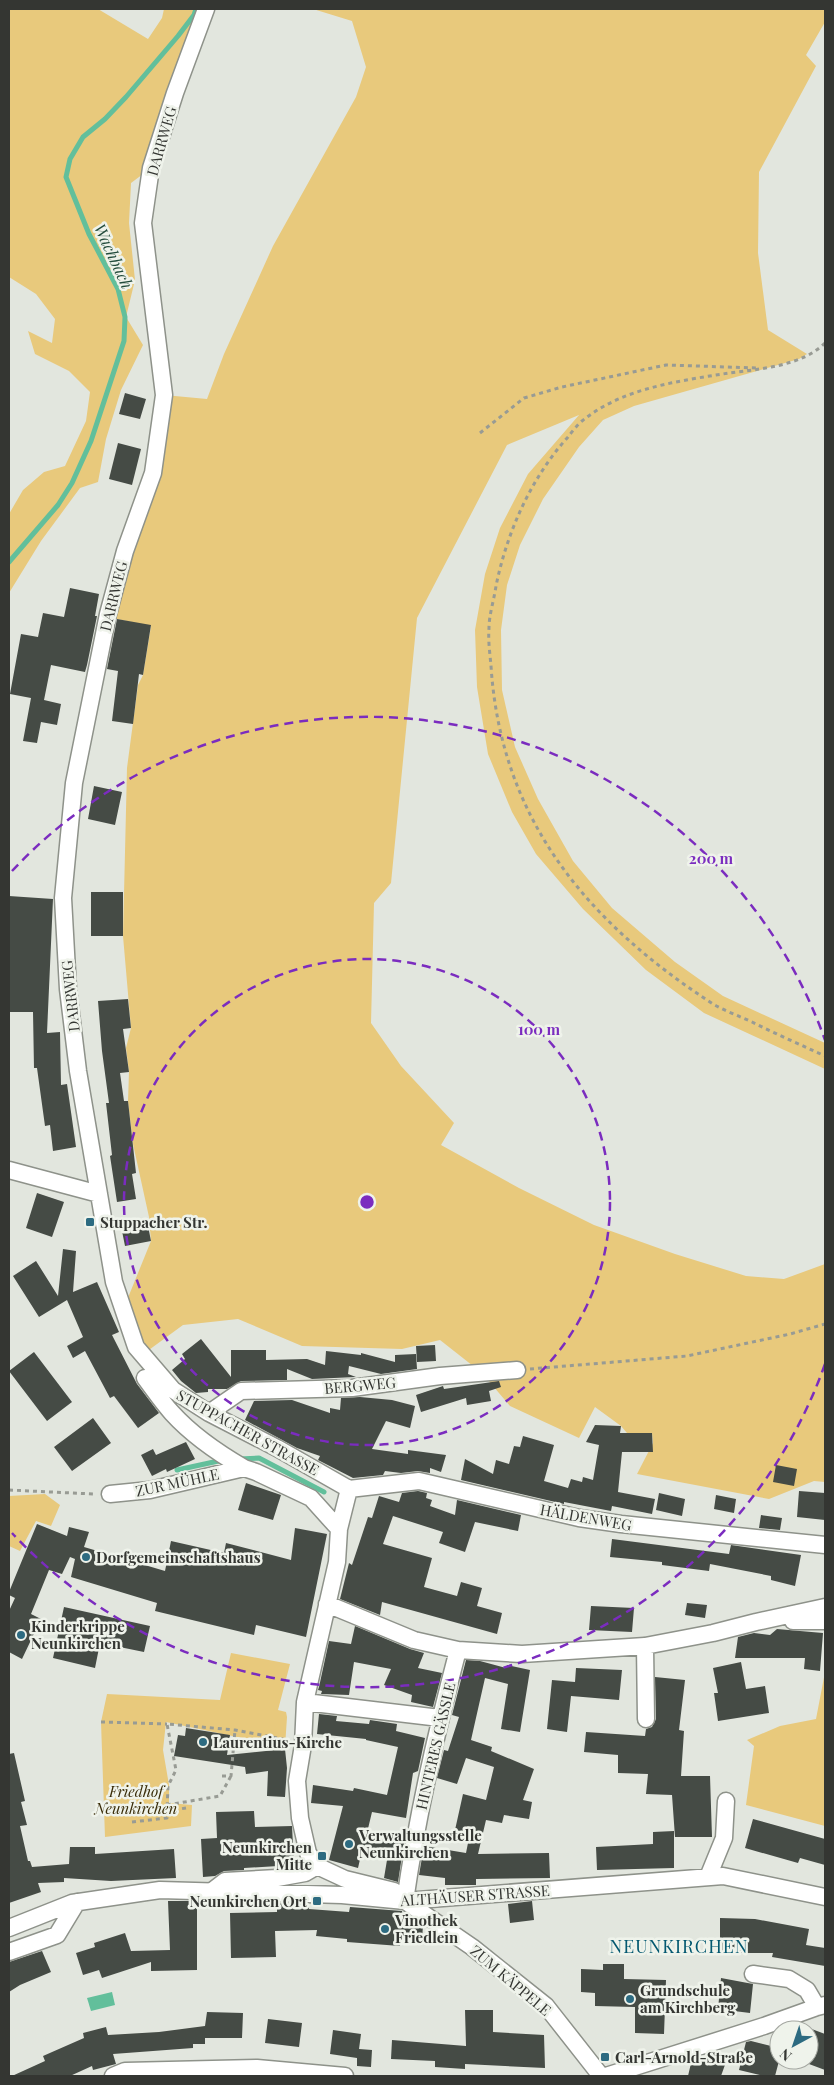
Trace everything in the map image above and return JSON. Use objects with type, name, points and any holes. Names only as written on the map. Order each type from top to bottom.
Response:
[{"type":"street","name":"DARRWEG","points":[[99,1194],[78,1070],[68,989],[63,898],[74,783],[104,630],[125,551],[153,473],[164,395],[143,223],[151,168],[175,92],[206,9]]},
{"type":"street","points":[[9,1170],[99,1194]]},
{"type":"street","name":"STUPPACHER STRASSE","points":[[99,1194],[114,1282],[136,1348],[173,1390],[209,1413],[277,1448],[349,1490]]},
{"type":"street","name":"BERGWEG","points":[[209,1413],[241,1391],[352,1388],[440,1376],[517,1370]]},
{"type":"street","name":"ZUR MÜHLE","points":[[145,1378],[178,1419],[223,1456],[244,1468],[311,1498],[339,1529]]},
{"type":"street","name":"ZUR MÜHLE","points":[[110,1494],[150,1490],[244,1468]]},
{"type":"street","name":"HÄLDENWEG","points":[[349,1490],[419,1481],[579,1518],[825,1545]]},
{"type":"street","points":[[212,1891],[225,1881],[277,1878],[306,1873],[317,1866],[308,1853],[300,1818],[298,1781],[303,1744],[305,1702],[337,1562],[339,1529],[349,1490]]},
{"type":"street","points":[[326,1604],[414,1640],[458,1650],[522,1654],[645,1646],[714,1633],[825,1607]]},
{"type":"street","points":[[756,1622],[825,1621]]},
{"type":"street","points":[[645,1646],[646,1719]]},
{"type":"street","name":"HINTERES GÄSSLE","points":[[405,1902],[414,1838],[440,1718],[458,1650]]},
{"type":"street","points":[[305,1702],[440,1718]]},
{"type":"street","points":[[708,1877],[724,1838],[726,1801]]},
{"type":"street","name":"ZUM KÄPPELE","points":[[317,1866],[345,1879],[394,1891],[405,1902],[472,1947],[546,2006],[601,2076]]},
{"type":"street","name":"ALTHÄUSER STRASSE","points":[[9,1928],[77,1902],[160,1890],[212,1891],[240,1894],[342,1895],[405,1902],[723,1876],[825,1898]]},
{"type":"street","points":[[9,1952],[57,1935],[77,1902]]},
{"type":"street","points":[[606,2076],[821,2006],[807,1990],[788,1979],[754,1974]]},
{"type":"street","points":[[113,2076],[125,2071],[257,2068],[345,2076]]},
{"type":"path","points":[[825,343],[819,349],[799,359],[766,368],[694,379],[621,397],[581,421],[549,458],[514,524],[499,572],[489,627],[493,700],[502,741],[526,810],[570,879],[610,921],[650,958],[715,1005],[825,1056]]},
{"type":"path","points":[[480,433],[524,398],[562,387],[666,365],[766,368]]},
{"type":"path","points":[[517,1370],[687,1356],[790,1334],[825,1324]]},
{"type":"path","points":[[9,1490],[110,1494]]},
{"type":"path","points":[[101,1722],[140,1722],[235,1730],[303,1744]]},
{"type":"path","points":[[132,1822],[167,1818],[168,1786],[176,1770],[167,1724]]},
{"type":"path","points":[[167,1805],[220,1796],[231,1776],[235,1730]]},
{"type":"path","points":[[222,1776],[231,1776]]},
{"type":"path","points":[[167,1810],[186,1808]]},
{"type":"green space","points":[[9,9],[98,9],[148,39],[162,18],[164,9],[206,9],[151,168],[131,183],[129,223],[135,280],[126,317],[143,345],[121,390],[106,439],[98,482],[80,488],[41,541],[9,593],[9,514],[23,490],[44,472],[65,466],[86,421],[90,392],[69,371],[35,354],[28,331],[52,343],[55,319],[36,294],[9,277]]},
{"type":"green space","points":[[313,9],[825,9],[825,22],[806,55],[816,66],[759,172],[758,253],[768,330],[807,354],[799,359],[634,406],[603,420],[579,447],[543,499],[520,545],[507,585],[501,630],[502,690],[515,747],[538,799],[573,861],[612,908],[675,962],[723,996],[825,1043],[825,1069],[704,1013],[646,970],[583,909],[536,854],[512,812],[488,754],[477,687],[475,630],[485,574],[500,528],[528,474],[579,415],[507,445],[417,618],[391,883],[374,903],[371,1023],[401,1066],[454,1123],[441,1145],[519,1188],[594,1225],[675,1254],[746,1276],[784,1279],[825,1264],[825,1482],[814,1481],[769,1499],[637,1474],[653,1443],[652,1433],[627,1433],[621,1426],[595,1407],[579,1438],[510,1406],[482,1373],[440,1340],[402,1349],[302,1346],[238,1319],[183,1325],[142,1355],[123,1310],[151,1241],[149,1217],[133,1144],[128,1101],[129,1072],[126,1048],[131,1028],[123,936],[127,768],[138,685],[143,675],[151,626],[117,619],[108,614],[153,473],[164,395],[207,399],[224,354],[273,246],[356,97],[366,67],[352,21]]},
{"type":"green space","points":[[45,1494],[60,1505],[51,1526],[36,1521],[20,1551],[9,1546],[9,1496]]},
{"type":"green space","name":"Friedhof Neunkirchen","points":[[231,1653],[290,1664],[278,1710],[286,1712],[287,1717],[285,1747],[166,1722],[163,1750],[169,1785],[169,1803],[192,1805],[191,1826],[105,1837],[101,1722],[107,1694],[220,1700]]},
{"type":"green space","points":[[825,1672],[825,1826],[746,1805],[754,1746],[747,1740],[780,1726],[816,1719]]},
{"type":"shaded area","points":[[112,1992],[115,2005],[91,2011],[87,1998]]},
{"type":"building","points":[[125,393],[146,399],[140,419],[119,414]]},
{"type":"building","points":[[118,443],[141,449],[132,485],[109,479]]},
{"type":"building","points":[[70,588],[99,594],[95,616],[97,616],[85,672],[51,665],[44,700],[61,704],[57,725],[41,722],[37,743],[23,741],[31,698],[10,694],[21,634],[38,637],[43,613],[64,617]]},
{"type":"building","points":[[117,619],[151,625],[143,675],[139,674],[133,724],[112,721],[118,671],[107,669]]},
{"type":"building","points":[[94,786],[122,792],[115,825],[88,819]]},
{"type":"building","points":[[91,892],[123,892],[123,936],[91,936]]},
{"type":"building","points":[[9,896],[53,899],[47,1033],[60,1032],[61,1085],[67,1084],[76,1147],[53,1151],[50,1125],[45,1126],[37,1068],[34,1068],[33,1012],[9,1012]]},
{"type":"building","points":[[128,999],[131,1028],[123,1029],[129,1072],[120,1073],[124,1101],[128,1101],[136,1173],[132,1174],[136,1199],[117,1202],[110,1156],[112,1155],[106,1103],[109,1103],[98,1001]]},
{"type":"building","points":[[37,1193],[64,1202],[52,1237],[26,1228]]},
{"type":"building","points":[[148,1226],[151,1241],[125,1246],[122,1231]]},
{"type":"building","points":[[63,1249],[76,1251],[73,1292],[97,1282],[119,1332],[112,1335],[137,1384],[159,1413],[138,1428],[114,1396],[110,1398],[85,1351],[73,1358],[67,1346],[83,1337],[67,1300],[39,1317],[13,1276],[36,1261],[58,1296]]},
{"type":"building","points":[[201,1339],[231,1377],[231,1350],[266,1350],[266,1360],[307,1359],[325,1365],[326,1351],[361,1355],[361,1353],[395,1362],[395,1355],[416,1354],[417,1369],[381,1374],[349,1366],[348,1374],[356,1377],[312,1379],[287,1369],[287,1380],[241,1381],[227,1389],[208,1389],[208,1392],[196,1393],[181,1381],[172,1370],[185,1359],[182,1354]]},
{"type":"building","points":[[435,1345],[436,1361],[417,1362],[416,1346]]},
{"type":"building","points":[[34,1352],[72,1402],[47,1421],[9,1371]]},
{"type":"building","points":[[499,1381],[501,1387],[489,1391],[491,1401],[467,1405],[466,1398],[421,1412],[416,1395],[443,1386],[444,1389]]},
{"type":"building","points":[[360,1397],[392,1400],[415,1406],[410,1428],[386,1421],[372,1449],[408,1454],[408,1450],[446,1455],[441,1472],[430,1468],[430,1473],[385,1471],[383,1475],[353,1478],[318,1460],[320,1456],[297,1448],[245,1420],[254,1401],[292,1400],[330,1413],[330,1408],[340,1410],[341,1398]]},
{"type":"building","points":[[93,1418],[111,1443],[72,1471],[54,1447]]},
{"type":"building","points":[[595,1425],[621,1426],[620,1433],[652,1433],[653,1452],[622,1452],[618,1492],[655,1499],[652,1514],[612,1506],[611,1511],[564,1502],[564,1504],[461,1480],[465,1459],[493,1474],[496,1460],[509,1464],[514,1446],[520,1447],[523,1436],[554,1445],[544,1481],[568,1488],[571,1479],[582,1482],[583,1477],[593,1480],[599,1445],[586,1442]]},
{"type":"building","points":[[186,1442],[195,1459],[167,1472],[166,1469],[152,1476],[141,1455],[153,1449],[156,1455]]},
{"type":"building","points":[[776,1465],[797,1469],[794,1486],[773,1482]]},
{"type":"building","points":[[246,1483],[281,1495],[273,1520],[238,1510]]},
{"type":"building","points":[[418,1491],[427,1493],[426,1498],[432,1500],[430,1506],[455,1515],[457,1500],[521,1515],[518,1531],[475,1522],[465,1552],[439,1543],[443,1532],[393,1516],[383,1544],[432,1558],[424,1587],[457,1596],[461,1582],[482,1588],[477,1606],[502,1613],[497,1634],[382,1602],[380,1615],[340,1599],[349,1563],[352,1565],[368,1517],[372,1518],[379,1496],[399,1502],[402,1493]]},
{"type":"building","points":[[799,1491],[825,1493],[825,1520],[797,1517]]},
{"type":"building","points":[[659,1493],[685,1499],[682,1516],[656,1510]]},
{"type":"building","points":[[716,1495],[736,1499],[734,1513],[714,1509]]},
{"type":"building","points":[[761,1515],[782,1518],[780,1530],[759,1528]]},
{"type":"building","points":[[37,1524],[67,1536],[69,1527],[89,1532],[84,1547],[165,1571],[171,1541],[224,1553],[226,1543],[291,1560],[295,1528],[327,1534],[306,1637],[256,1625],[254,1635],[155,1611],[157,1603],[71,1577],[75,1559],[70,1557],[62,1574],[49,1570],[31,1614],[41,1619],[22,1659],[9,1652],[9,1611],[15,1598],[9,1595],[9,1592]]},
{"type":"building","points":[[612,1539],[729,1554],[731,1545],[801,1555],[795,1586],[771,1580],[771,1576],[710,1564],[709,1571],[662,1565],[662,1562],[610,1557]]},
{"type":"building","points":[[687,1603],[707,1605],[705,1618],[685,1615]]},
{"type":"building","points":[[591,1606],[634,1608],[632,1632],[589,1630]]},
{"type":"building","points":[[64,1607],[150,1626],[144,1652],[100,1643],[95,1668],[53,1658]]},
{"type":"building","points":[[355,1626],[424,1653],[418,1668],[442,1673],[433,1707],[411,1702],[412,1695],[384,1685],[391,1669],[354,1662],[349,1695],[321,1694],[322,1691],[318,1690],[329,1641],[351,1644]]},
{"type":"building","points":[[777,1629],[823,1633],[820,1671],[804,1669],[805,1658],[735,1658],[738,1637],[754,1633],[770,1635]]},
{"type":"building","points":[[466,1660],[480,1661],[506,1668],[507,1665],[530,1670],[520,1732],[501,1729],[508,1684],[485,1678],[471,1740],[492,1747],[491,1751],[534,1769],[523,1800],[532,1802],[529,1819],[504,1815],[502,1823],[486,1820],[478,1854],[549,1853],[550,1878],[476,1879],[476,1885],[445,1885],[445,1878],[419,1875],[424,1846],[466,1853],[470,1833],[455,1830],[463,1794],[486,1800],[494,1767],[466,1758],[457,1784],[437,1778],[444,1750],[448,1751],[459,1717],[452,1715]]},
{"type":"building","points":[[741,1662],[746,1689],[765,1686],[769,1713],[718,1721],[714,1693],[718,1693],[713,1668]]},
{"type":"building","points":[[576,1668],[622,1670],[619,1700],[571,1696],[567,1732],[547,1729],[552,1680],[575,1682]]},
{"type":"building","points":[[655,1677],[685,1680],[679,1730],[684,1731],[681,1776],[710,1776],[712,1837],[675,1837],[672,1795],[646,1794],[648,1774],[618,1773],[618,1755],[584,1752],[586,1732],[645,1736],[646,1729],[652,1727],[656,1719]]},
{"type":"building","points":[[319,1714],[337,1716],[336,1721],[369,1724],[370,1720],[397,1724],[396,1731],[425,1738],[418,1771],[413,1773],[406,1818],[372,1812],[366,1837],[404,1843],[398,1882],[384,1878],[387,1860],[361,1855],[358,1868],[329,1860],[343,1806],[311,1803],[313,1785],[353,1791],[354,1788],[387,1795],[398,1747],[366,1739],[317,1734]]},
{"type":"building","points":[[186,1728],[230,1735],[227,1755],[285,1749],[287,1768],[285,1797],[267,1796],[268,1771],[246,1774],[245,1767],[174,1756],[178,1735],[185,1736]]},
{"type":"building","points":[[14,1753],[25,1801],[21,1802],[27,1825],[20,1826],[28,1861],[30,1861],[32,1867],[69,1864],[70,1847],[95,1847],[95,1854],[174,1849],[176,1878],[111,1881],[64,1878],[64,1882],[38,1883],[41,1892],[9,1903],[9,1754]]},
{"type":"building","points":[[254,1811],[255,1827],[292,1826],[294,1865],[244,1868],[244,1870],[224,1871],[215,1876],[203,1877],[201,1839],[217,1838],[216,1812]]},
{"type":"building","points":[[753,1819],[825,1839],[825,1865],[800,1858],[798,1863],[745,1848]]},
{"type":"building","points":[[674,1831],[674,1868],[597,1870],[596,1847],[653,1844],[653,1832]]},
{"type":"building","points":[[168,1901],[197,1901],[197,1970],[151,1971],[151,1962],[102,1978],[99,1970],[83,1975],[76,1953],[95,1947],[94,1943],[125,1933],[131,1951],[170,1950]]},
{"type":"building","points":[[532,1901],[534,1920],[510,1923],[508,1904]]},
{"type":"building","points":[[277,1903],[309,1904],[309,1909],[349,1912],[350,1907],[402,1911],[403,1917],[412,1918],[423,1925],[422,1940],[401,1938],[400,1946],[347,1942],[347,1939],[316,1936],[317,1930],[275,1931],[276,1957],[231,1958],[230,1913],[277,1912]]},
{"type":"building","points":[[720,1918],[755,1919],[809,1929],[806,1945],[825,1948],[825,1966],[772,1957],[773,1953],[720,1953]]},
{"type":"building","points":[[42,1951],[51,1972],[20,1985],[9,1992],[9,1962]]},
{"type":"building","name":"Grundschule am Kirchberg","points":[[603,1964],[624,1964],[624,1979],[666,1980],[664,2034],[635,2033],[635,2007],[595,2006],[595,1993],[581,1992],[581,1969],[603,1970]]},
{"type":"building","points":[[721,1978],[753,1984],[750,2013],[718,2009]]},
{"type":"building","points":[[465,2010],[493,2010],[493,2032],[544,2035],[545,2068],[465,2064],[465,2069],[435,2067],[435,2061],[391,2059],[392,2040],[466,2046]]},
{"type":"building","points":[[207,2012],[243,2013],[242,2038],[205,2038],[205,2044],[193,2044],[193,2048],[113,2054],[116,2064],[93,2070],[92,2066],[70,2076],[12,2076],[45,2061],[43,2056],[84,2038],[83,2033],[106,2027],[108,2035],[159,2032],[205,2026]]},
{"type":"building","points":[[268,2019],[302,2023],[299,2047],[265,2043]]},
{"type":"building","points":[[333,2030],[361,2034],[359,2049],[372,2050],[371,2067],[357,2066],[357,2058],[330,2054]]},
{"type":"building","points":[[819,2032],[825,2034],[825,2070],[819,2068]]},
{"type":"building","points":[[751,2041],[769,2046],[769,2070],[777,2070],[775,2076],[764,2076],[739,2070],[746,2042]]},
{"type":"building","points":[[703,2056],[726,2062],[721,2076],[688,2076],[692,2059]]},
{"type":"waterway","name":"Wachbach","points":[[9,562],[58,505],[72,483],[91,441],[124,341],[125,317],[118,289],[89,234],[66,177],[70,159],[83,137],[105,119],[126,97],[178,36],[194,15],[196,9]]},
{"type":"waterway","points":[[239,1459],[259,1458],[324,1492]]},
{"type":"waterway","points":[[177,1470],[223,1460]]},
{"type":"place","name":"Stuppacher Str.","points":[[90,1222]]},
{"type":"place","name":"Dorfgemeinschaftshaus","points":[[86,1557]]},
{"type":"place","name":"Kinderkrippe Neunkirchen","points":[[21,1635]]},
{"type":"place","name":"Laurentius-Kirche","points":[[203,1742]]},
{"type":"place","name":"Verwaltungsstelle Neunkirchen","points":[[349,1844]]},
{"type":"place","name":"Neunkirchen Mitte","points":[[322,1856]]},
{"type":"place","name":"Neunkirchen Ort","points":[[317,1901]]},
{"type":"place","name":"Vinothek Friedlein","points":[[385,1929]]},
{"type":"place","name":"Grundschule am Kirchberg","points":[[630,1999]]},
{"type":"place","name":"Carl-Arnold-Straße","points":[[605,2057]]},
{"type":"district","name":"NEUNKIRCHEN","points":[[679,1946]]}]
